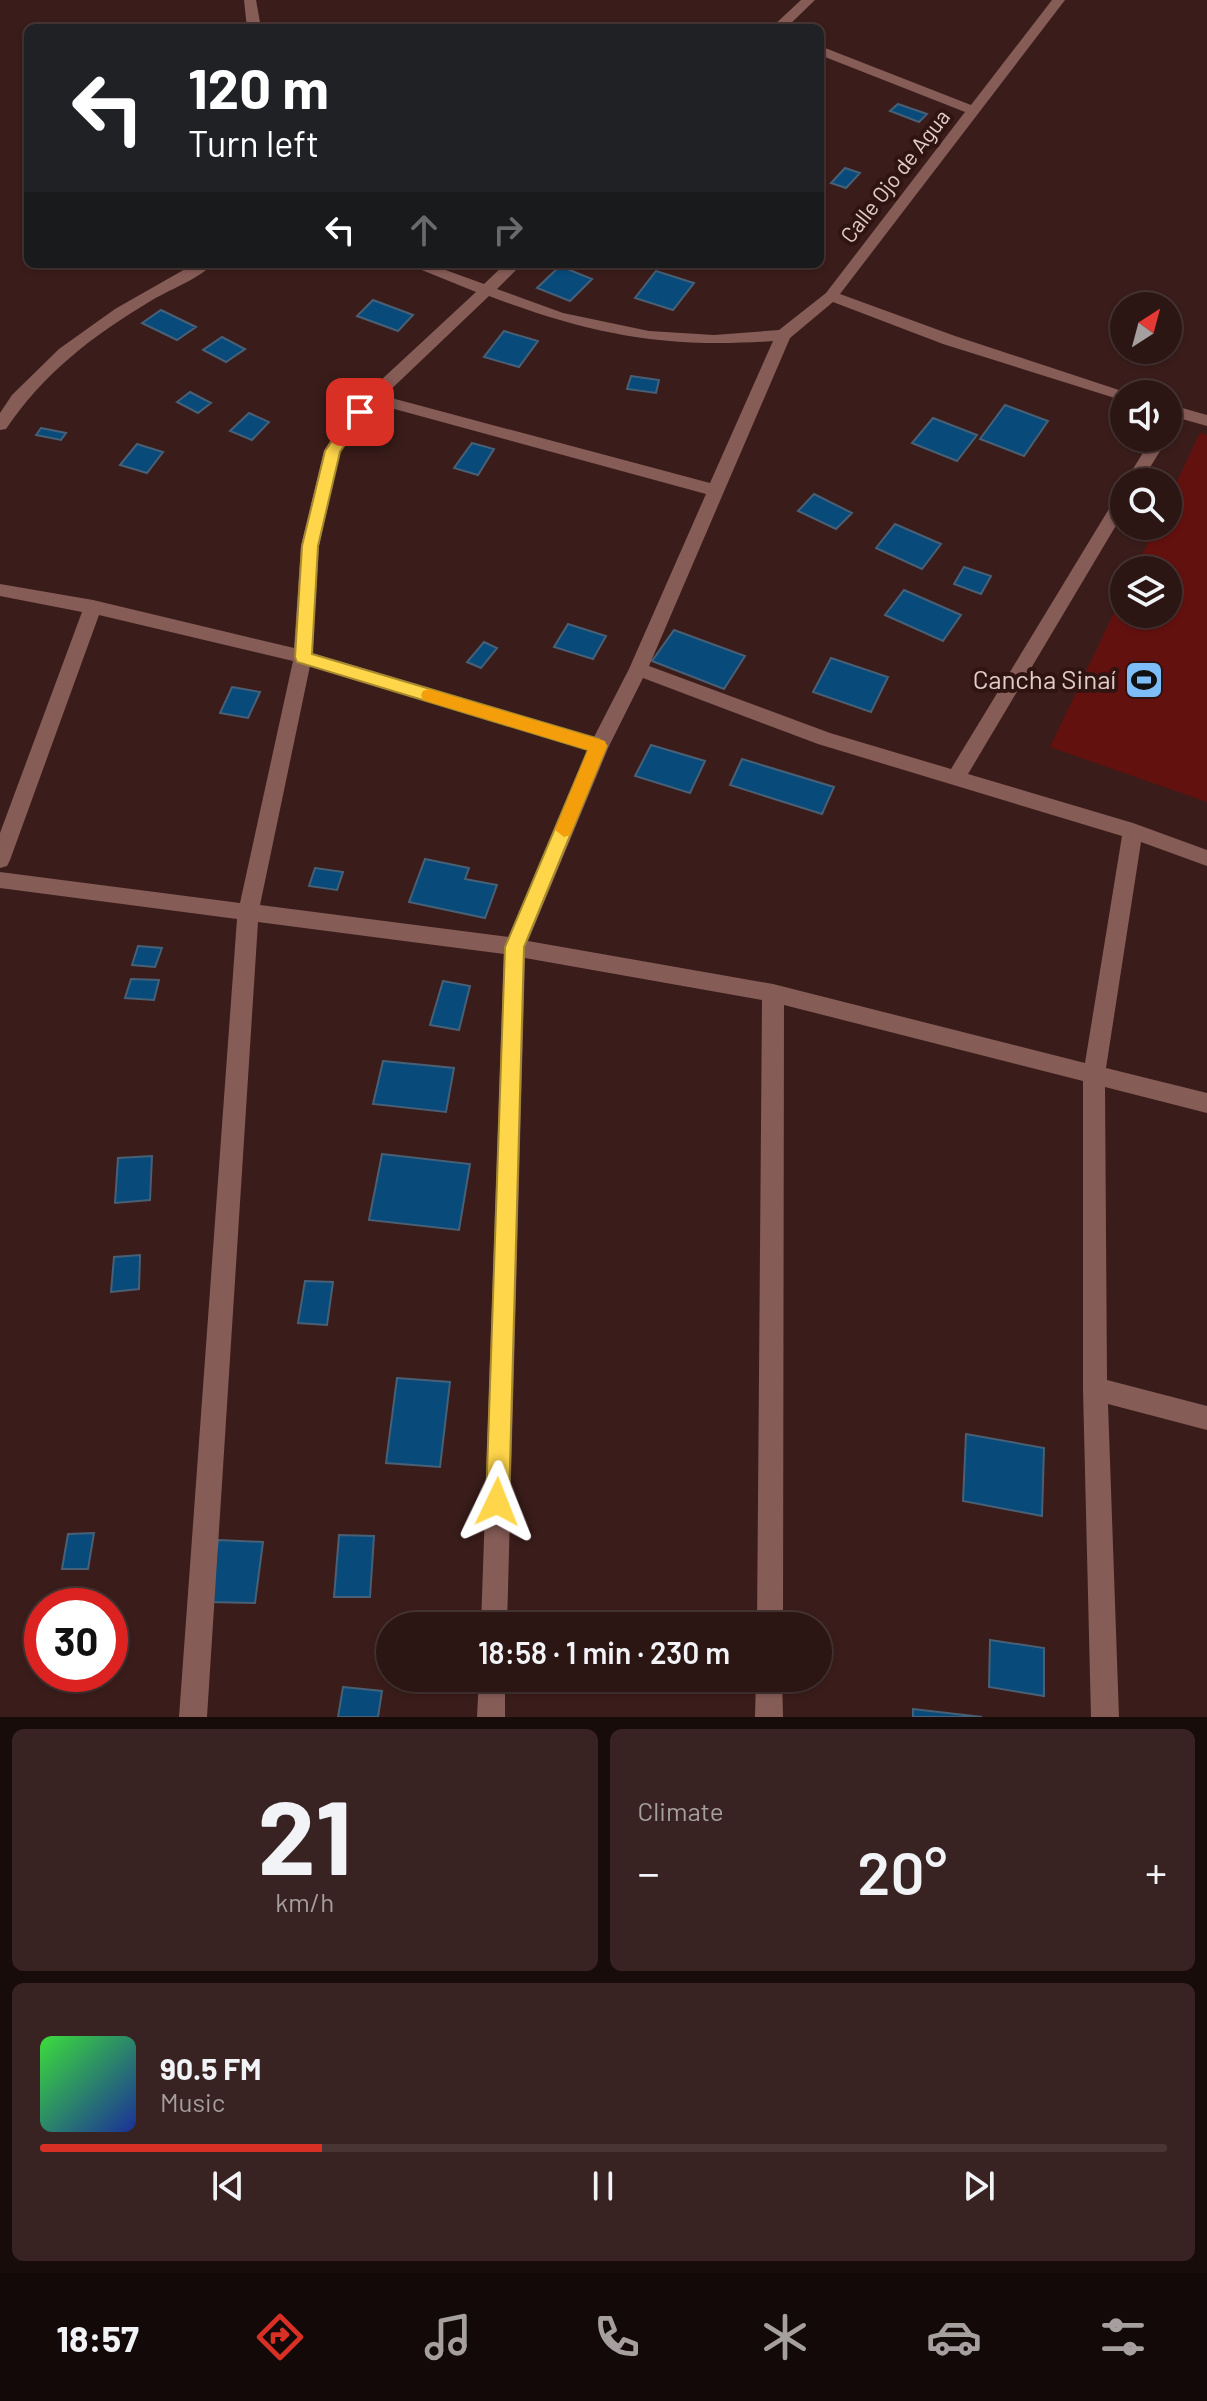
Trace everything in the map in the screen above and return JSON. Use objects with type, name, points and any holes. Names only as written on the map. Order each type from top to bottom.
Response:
[{"type":"street","points":[[250,0],[253,24]]},
{"type":"street","points":[[782,24],[809,0]]},
{"type":"street","name":"Calle Ojo de Agua","points":[[783,335],[831,296],[1059,0]]},
{"type":"street","points":[[824,52],[974,111]]},
{"type":"street","points":[[0,425],[10,408],[54,363],[129,305],[198,268]]},
{"type":"street","points":[[426,268],[559,317],[649,336],[714,340],[783,335],[638,669],[599,746],[515,947],[494,1612]]},
{"type":"street","points":[[193,1717],[248,913],[303,657],[310,546],[332,451],[348,425],[372,398],[510,268]]},
{"type":"street","points":[[831,296],[949,340],[1110,391]]},
{"type":"street","points":[[372,398],[714,490]]},
{"type":"street","points":[[1182,417],[1207,421]]},
{"type":"street","points":[[956,778],[1110,521]]},
{"type":"street","points":[[0,590],[93,607],[303,657],[599,746]]},
{"type":"street","points":[[0,860],[93,607]]},
{"type":"street","points":[[638,669],[825,739],[1133,831],[1207,858]]},
{"type":"street","points":[[1105,1717],[1095,1389],[1094,1074],[1133,831]]},
{"type":"street","points":[[0,880],[515,947],[773,993],[1207,1103]]},
{"type":"street","points":[[770,1612],[773,993]]},
{"type":"street","points":[[1095,1389],[1207,1418]]},
{"type":"street","points":[[491,1717],[492,1692]]},
{"type":"street","points":[[769,1692],[769,1717]]},
{"type":"shaded area","name":"Cancha Sinaí","points":[[1200,433],[1207,435],[1207,802],[1050,747],[1110,621],[1110,628],[1182,628],[1182,556],[1142,556],[1149,540],[1182,540],[1182,471]]},
{"type":"building","points":[[898,104],[927,114],[919,122],[890,111]]},
{"type":"building","points":[[845,168],[860,173],[846,188],[831,183]]},
{"type":"building","points":[[558,268],[592,279],[570,301],[537,288]]},
{"type":"building","points":[[656,271],[694,283],[673,310],[635,298]]},
{"type":"building","points":[[373,300],[413,315],[398,331],[357,316]]},
{"type":"building","points":[[161,310],[196,327],[177,340],[142,323]]},
{"type":"building","points":[[504,331],[538,341],[519,367],[484,357]]},
{"type":"building","points":[[222,337],[245,349],[226,362],[203,350]]},
{"type":"building","points":[[631,376],[659,380],[656,393],[627,389]]},
{"type":"building","points":[[190,392],[211,403],[198,413],[177,402]]},
{"type":"building","points":[[1005,405],[1048,421],[1024,456],[980,439]]},
{"type":"building","points":[[249,413],[269,422],[252,440],[230,431]]},
{"type":"building","points":[[933,418],[977,435],[957,461],[912,443]]},
{"type":"building","points":[[41,428],[66,433],[61,440],[36,435]]},
{"type":"building","points":[[472,443],[494,449],[478,475],[454,468]]},
{"type":"building","points":[[137,444],[163,452],[147,473],[120,465]]},
{"type":"building","points":[[814,494],[852,513],[836,529],[798,511]]},
{"type":"building","points":[[895,524],[941,544],[922,569],[876,548]]},
{"type":"building","points":[[964,567],[991,576],[981,594],[954,584]]},
{"type":"building","points":[[904,590],[961,615],[943,641],[885,615]]},
{"type":"building","points":[[568,624],[606,636],[593,659],[554,647]]},
{"type":"building","points":[[674,630],[745,656],[724,689],[652,661]]},
{"type":"building","points":[[484,642],[497,648],[481,668],[467,662]]},
{"type":"building","points":[[831,658],[888,677],[871,712],[813,692]]},
{"type":"building","points":[[232,687],[260,692],[248,718],[220,713]]},
{"type":"building","points":[[651,745],[705,761],[690,793],[635,776]]},
{"type":"building","points":[[742,759],[834,787],[822,814],[730,785]]},
{"type":"building","points":[[425,859],[469,868],[465,879],[497,885],[485,918],[409,902]]},
{"type":"building","points":[[315,868],[343,872],[337,890],[309,886]]},
{"type":"building","points":[[138,946],[162,948],[155,967],[132,965]]},
{"type":"building","points":[[131,979],[159,980],[154,1000],[125,998]]},
{"type":"building","points":[[443,981],[470,986],[459,1030],[430,1025]]},
{"type":"building","points":[[383,1061],[454,1068],[446,1112],[373,1104]]},
{"type":"building","points":[[382,1154],[470,1164],[459,1230],[369,1220]]},
{"type":"building","points":[[152,1156],[150,1200],[115,1203],[118,1158]]},
{"type":"building","points":[[140,1255],[139,1289],[111,1292],[114,1257]]},
{"type":"building","points":[[305,1281],[333,1282],[327,1325],[298,1323]]},
{"type":"building","points":[[397,1378],[450,1382],[440,1467],[386,1463]]},
{"type":"building","points":[[966,1434],[1044,1448],[1042,1516],[963,1501]]},
{"type":"building","points":[[94,1533],[88,1569],[62,1569],[68,1534]]},
{"type":"building","points":[[339,1535],[374,1536],[370,1597],[334,1597]]},
{"type":"building","points":[[218,1540],[263,1542],[255,1603],[209,1602]]},
{"type":"building","points":[[990,1640],[1044,1648],[1044,1696],[989,1687]]},
{"type":"building","points":[[343,1687],[382,1692],[378,1717],[338,1717]]},
{"type":"building","points":[[913,1709],[982,1717],[913,1717]]},
{"type":"slow traffic","points":[[429,695],[599,746],[564,830]]},
{"type":"place","name":"Cancha Sinaí","points":[[1144,680]]},
{"type":"route","points":[[360,412],[332,451],[310,546],[303,657],[599,746],[515,947],[497,1502]]}]
